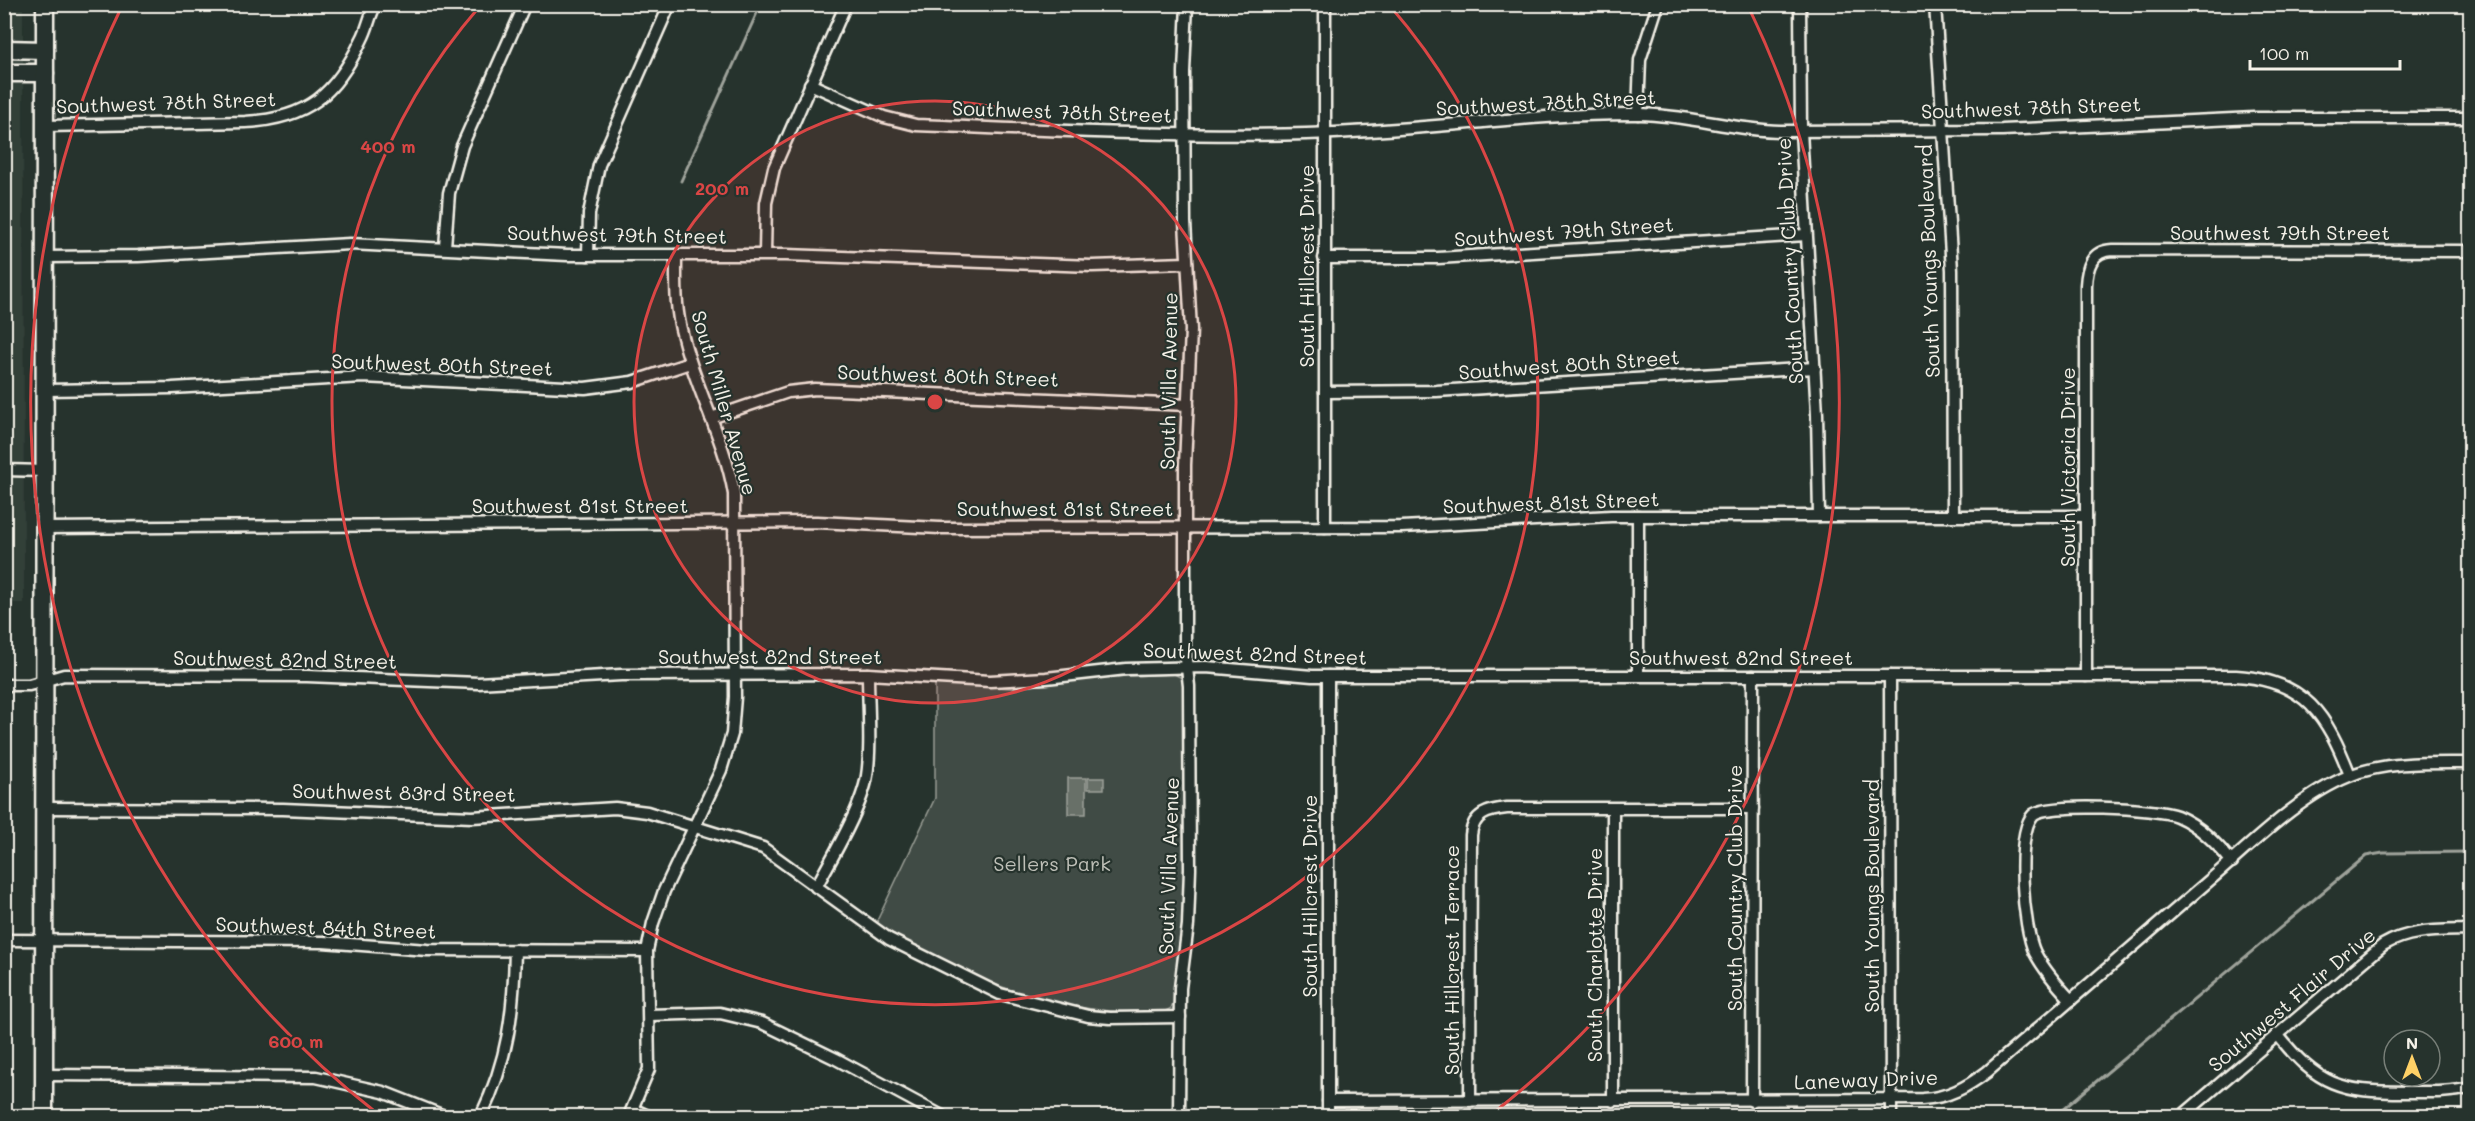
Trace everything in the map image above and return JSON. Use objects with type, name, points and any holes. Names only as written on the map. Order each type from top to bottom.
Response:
[{"type":"main road","points":[[44,1116],[45,4]]},
{"type":"main road","points":[[4,49],[45,50]]},
{"type":"main road","points":[[4,73],[45,73]]},
{"type":"street","points":[[445,247],[450,193],[460,154],[525,4]]},
{"type":"street","points":[[588,255],[589,214],[599,165],[670,4]]},
{"type":"street","points":[[765,254],[766,203],[771,178],[846,4]]},
{"type":"street","name":"South Villa Avenue","points":[[1179,1116],[1180,1017],[1190,869],[1185,527],[1191,330],[1184,134],[1187,4]]},
{"type":"street","name":"South Hillcrest Drive","points":[[1324,4],[1325,527]]},
{"type":"street","points":[[1638,114],[1640,60],[1658,4]]},
{"type":"street","name":"South Country Club Drive","points":[[1800,4],[1801,131],[1815,368],[1819,516]]},
{"type":"street","name":"South Youngs Boulevard","points":[[1935,4],[1952,270],[1953,516]]},
{"type":"street","name":"Southwest 78th Street","points":[[46,126],[255,122],[291,115],[324,96],[342,77],[369,26],[372,6]]},
{"type":"street","name":"Southwest 78th Street","points":[[810,84],[884,117],[916,125],[1101,133],[1325,133],[1638,114],[1684,116],[1753,130],[1801,131],[2002,130],[2254,118],[2470,118]]},
{"type":"street","name":"Southwest 79th Street","points":[[1324,258],[1438,258],[1806,235]]},
{"type":"street","name":"Southwest 79th Street","points":[[46,256],[138,256],[350,244],[588,255],[765,254],[1092,266],[1187,263]]},
{"type":"street","name":"Southwest 79th Street","points":[[2092,259],[2103,251],[2112,250],[2470,251]]},
{"type":"street","name":"South Miller Avenue","points":[[631,1113],[649,1069],[647,951],[664,891],[729,749],[734,720],[736,523],[732,481],[690,363],[678,312],[676,255]]},
{"type":"street","name":"South Victoria Drive","points":[[2086,676],[2086,285],[2088,266],[2092,259]]},
{"type":"street","name":"Southwest 80th Street","points":[[46,390],[163,388],[363,376],[585,388],[632,382],[690,363]]},
{"type":"street","name":"Southwest 80th Street","points":[[1324,392],[1436,392],[1815,368]]},
{"type":"street","name":"Southwest 80th Street","points":[[711,418],[788,392],[815,389],[1188,405]]},
{"type":"street","points":[[4,471],[45,471]]},
{"type":"street","points":[[1638,516],[1638,675]]},
{"type":"street","name":"Southwest 81st Street","points":[[45,528],[842,522],[940,528],[1325,527],[1448,526],[1564,517],[2086,516]]},
{"type":"street","name":"Southwest 82nd Street","points":[[4,685],[29,685],[64,675],[261,675],[478,683],[621,675],[868,674],[999,681],[1117,670],[1187,667],[1222,667],[1328,676],[2236,676],[2273,682],[2304,699],[2322,716],[2350,776]]},
{"type":"street","points":[[816,887],[858,803],[866,782],[868,674]]},
{"type":"street","name":"South Hillcrest Drive","points":[[1328,676],[1328,1116]]},
{"type":"street","name":"South Country Club Drive","points":[[1752,1101],[1753,676]]},
{"type":"street","name":"South Youngs Boulevard","points":[[1890,676],[1891,1116]]},
{"type":"street","name":"Laneway Drive","points":[[1328,1101],[1891,1100],[1932,1099],[1949,1095],[1987,1072],[2295,809],[2324,789],[2350,776],[2376,769],[2470,763]]},
{"type":"street","name":"Southwest 83rd Street","points":[[45,808],[283,809],[464,817],[615,808],[647,812],[763,848],[889,939],[1000,994],[1088,1016],[1180,1017]]},
{"type":"street","points":[[1613,809],[1753,808]]},
{"type":"street","points":[[2071,999],[2047,972],[2035,953],[2028,932],[2024,896],[2024,839],[2028,822],[2035,813],[2058,808],[2141,808],[2163,811],[2198,827],[2232,862]]},
{"type":"street","name":"South Hillcrest Terrace","points":[[1470,1101],[1470,855],[1471,830],[1475,820],[1483,813],[1497,809],[1613,809]]},
{"type":"street","name":"South Charlotte Drive","points":[[1613,809],[1613,1101]]},
{"type":"street","name":"Southwest Flair Drive","points":[[2182,1116],[2366,958],[2389,941],[2418,932],[2470,930]]},
{"type":"street","name":"Southwest 84th Street","points":[[4,940],[323,942],[428,950],[647,951]]},
{"type":"street","points":[[481,1116],[497,1077],[509,1036],[514,993],[514,950]]},
{"type":"street","points":[[649,1015],[720,1013],[762,1023],[836,1059],[942,1116]]},
{"type":"street","points":[[2277,1034],[2308,1068],[2326,1080],[2343,1087],[2382,1092],[2456,1091],[2470,1088]]},
{"type":"street","points":[[44,1075],[316,1077],[384,1092],[444,1116]]},
{"type":"street","points":[[631,1113],[648,1116]]},
{"type":"shaded area","points":[[4,5],[23,5],[24,603],[4,603]]},
{"type":"shaded area","points":[[1068,778],[1086,778],[1086,814],[1068,814]]},
{"type":"shaded area","points":[[1088,778],[1104,778],[1104,789],[1088,789]]},
{"type":"green space","name":"Sellers Park","points":[[1174,674],[1182,678],[1184,687],[1185,875],[1183,917],[1171,1008],[1153,1013],[1101,1010],[1033,997],[967,973],[905,941],[876,923],[935,798],[935,683],[1012,688],[1107,677]]},
{"type":"waterway","points":[[681,181],[761,4]]},
{"type":"waterway","points":[[2055,1116],[2366,856],[2383,853],[2470,852]]}]
